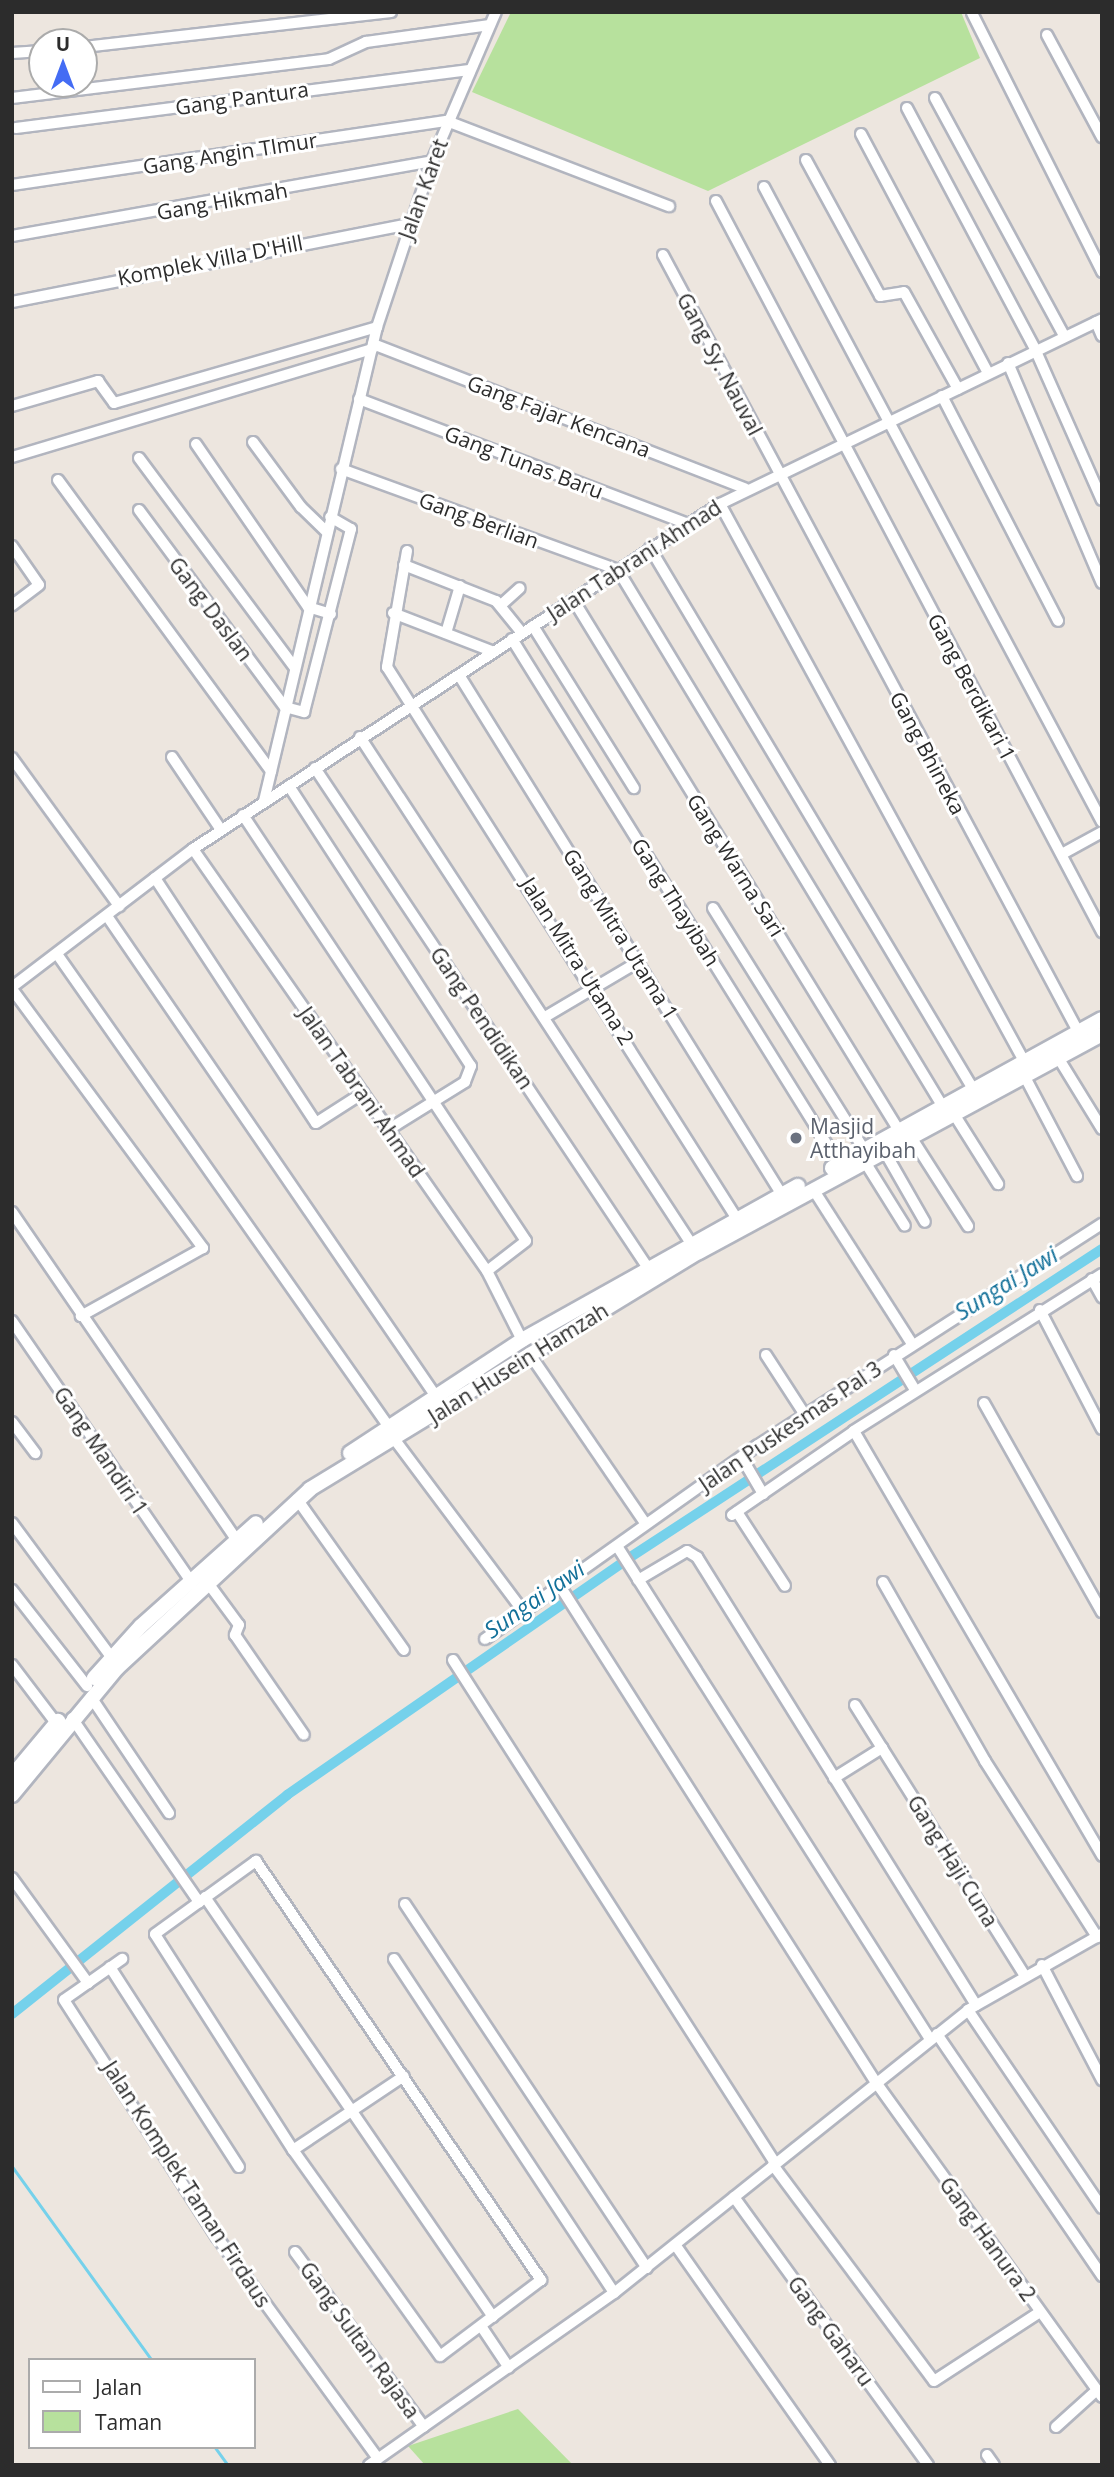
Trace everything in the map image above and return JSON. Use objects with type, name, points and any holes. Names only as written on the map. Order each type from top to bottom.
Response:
[{"type":"street","points":[[98,45],[391,12]]},
{"type":"street","name":"Jalan Karet","points":[[264,801],[326,531],[377,327],[409,224],[447,121],[496,12]]},
{"type":"street","points":[[972,13],[1102,272]]},
{"type":"street","points":[[12,98],[329,59],[366,42],[475,22],[490,25]]},
{"type":"street","points":[[1047,35],[1102,137]]},
{"type":"street","name":"Gang Pantura","points":[[16,128],[469,70]]},
{"type":"street","points":[[935,98],[1064,336]]},
{"type":"street","points":[[907,108],[1035,349],[1102,500]]},
{"type":"street","points":[[447,121],[669,206]]},
{"type":"street","name":"Gang Angin TImur","points":[[12,185],[447,121]]},
{"type":"street","points":[[861,134],[988,373]]},
{"type":"street","points":[[806,160],[880,296],[904,292],[958,389]]},
{"type":"street","name":"Gang Hikmah","points":[[12,236],[432,161]]},
{"type":"street","points":[[764,187],[891,421],[1102,822]]},
{"type":"street","name":"Gang Berdikari 1","points":[[716,201],[1102,932]]},
{"type":"street","name":"Komplek Villa D'Hill","points":[[12,302],[409,224]]},
{"type":"street","name":"Gang Sy. Nauval","points":[[663,255],[776,472]]},
{"type":"street","points":[[1099,321],[1102,336]]},
{"type":"street","name":"Jalan Tabrani Ahmad","points":[[12,988],[192,849],[360,737],[414,706],[574,601],[650,548],[746,488],[1099,321]]},
{"type":"street","points":[[12,406],[97,381],[114,403],[377,327]]},
{"type":"street","points":[[12,457],[373,347]]},
{"type":"street","name":"Gang Fajar Kencana","points":[[373,347],[746,488]]},
{"type":"street","points":[[1008,363],[1102,583]]},
{"type":"street","points":[[942,396],[1058,621]]},
{"type":"street","name":"Gang Tunas Baru","points":[[359,399],[688,524]]},
{"type":"street","points":[[253,442],[301,508],[326,531]]},
{"type":"street","points":[[196,444],[308,607],[331,614]]},
{"type":"street","points":[[139,458],[294,667]]},
{"type":"street","name":"Gang Berlian","points":[[341,469],[618,570]]},
{"type":"street","name":"Gang Bhineka","points":[[776,472],[1079,1033]]},
{"type":"street","points":[[58,480],[271,771]]},
{"type":"street","points":[[720,504],[1025,1070],[1077,1176]]},
{"type":"street","name":"Gang Daslan","points":[[139,510],[285,707]]},
{"type":"street","points":[[285,707],[307,711],[321,657],[351,527],[330,517]]},
{"type":"street","points":[[12,546],[38,584],[12,605]]},
{"type":"street","points":[[650,548],[973,1089]]},
{"type":"street","name":"Jalan Mitra Utama 2","points":[[407,551],[393,613],[386,665],[595,987],[737,1219]]},
{"type":"street","points":[[404,565],[460,586],[500,605],[520,588]]},
{"type":"street","points":[[618,570],[948,1110],[998,1184]]},
{"type":"street","points":[[446,633],[460,586]]},
{"type":"street","name":"Gang Warna Sari","points":[[574,601],[905,1133],[968,1226]]},
{"type":"street","name":"Gang Thayibah","points":[[500,605],[839,1164]]},
{"type":"street","points":[[393,613],[494,652]]},
{"type":"street","points":[[533,626],[634,788]]},
{"type":"street","points":[[298,649],[321,657]]},
{"type":"street","name":"Gang Mitra Utama 1","points":[[459,675],[782,1195]]},
{"type":"street","points":[[360,737],[692,1245]]},
{"type":"street","points":[[172,757],[221,830]]},
{"type":"street","points":[[12,758],[119,906]]},
{"type":"street","name":"Gang Pendidikan","points":[[315,768],[648,1268]]},
{"type":"street","points":[[289,786],[468,1059],[468,1079],[388,1130]]},
{"type":"street","points":[[243,815],[526,1241],[488,1272]]},
{"type":"street","points":[[1062,854],[1102,832]]},
{"type":"street","name":"Jalan Tabrani Ahmad","points":[[192,849],[488,1272],[526,1346],[645,1523]]},
{"type":"street","points":[[155,878],[316,1123],[363,1093]]},
{"type":"street","points":[[713,908],[905,1226]]},
{"type":"street","points":[[107,916],[437,1398]]},
{"type":"street","points":[[57,954],[393,1435],[517,1603]]},
{"type":"street","points":[[545,1017],[638,962]]},
{"type":"street","points":[[12,988],[203,1248],[80,1316]]},
{"type":"street","name":"Jalan Husein Hamzah","points":[[12,1776],[56,1724],[89,1691],[208,1583],[237,1540],[304,1481],[393,1435],[437,1398],[526,1346],[676,1260],[813,1189],[905,1133],[1025,1070],[1102,1019]]},
{"type":"street","name":"Jalan Husein Hamzah","points":[[948,1110],[973,1089],[1059,1059],[1102,1034]]},
{"type":"street","points":[[1059,1059],[1102,1129]]},
{"type":"street","points":[[882,1146],[925,1222]]},
{"type":"street","name":"Jalan Husein Hamzah","points":[[13,1793],[72,1718],[112,1658],[191,1581],[297,1499],[648,1268],[676,1260],[692,1245],[737,1219],[839,1164],[865,1156]]},
{"type":"street","points":[[813,1189],[912,1343]]},
{"type":"street","points":[[12,1212],[80,1316],[237,1540]]},
{"type":"street","name":"Jalan Puskesmas Pal 3","points":[[485,1639],[562,1590],[619,1549],[645,1523],[805,1415],[897,1359],[912,1343],[1102,1224]]},
{"type":"street","points":[[785,1586],[734,1513],[761,1490],[854,1431],[913,1387],[1097,1277],[1102,1297]]},
{"type":"street","points":[[1040,1310],[1102,1429]]},
{"type":"street","name":"Gang Mandiri 1","points":[[12,1321],[191,1581]]},
{"type":"street","points":[[766,1355],[805,1415]]},
{"type":"street","points":[[897,1359],[913,1387]]},
{"type":"street","points":[[984,1403],[1102,1612]]},
{"type":"street","points":[[12,1422],[35,1453]]},
{"type":"street","points":[[854,1431],[1102,1856]]},
{"type":"street","points":[[742,1458],[761,1490]]},
{"type":"street","points":[[297,1499],[404,1650]]},
{"type":"street","points":[[12,1523],[112,1658]]},
{"type":"street","points":[[619,1549],[933,2036],[1102,2276]]},
{"type":"street","points":[[637,1578],[692,1551],[835,1778],[972,2008],[1102,2208]]},
{"type":"street","points":[[374,2462],[614,2293],[676,2246],[933,2036],[1024,1975],[1099,1935],[985,1761],[883,1582]]},
{"type":"street","points":[[208,1583],[239,1625],[235,1635],[304,1735]]},
{"type":"street","points":[[12,1590],[89,1691],[169,1813]]},
{"type":"street","name":"Gang Hanura 2","points":[[562,1590],[875,2081],[1100,2393]]},
{"type":"street","points":[[456,1664],[774,2164],[934,2381],[1041,2312]]},
{"type":"street","points":[[12,1665],[56,1724]]},
{"type":"street","name":"Gang Haji Cuna","points":[[855,1704],[1024,1975]]},
{"type":"street","points":[[72,1718],[190,1891],[202,1900],[353,2112],[493,2317]]},
{"type":"street","points":[[835,1778],[882,1748]]},
{"type":"street","points":[[259,1861],[541,2280],[437,2356],[293,2151],[155,1934],[202,1900],[259,1861]]},
{"type":"street","points":[[12,1878],[84,1978],[122,1959]]},
{"type":"street","points":[[405,1904],[647,2268]]},
{"type":"street","points":[[394,1959],[614,2293]]},
{"type":"street","points":[[1042,1965],[1102,2080]]},
{"type":"street","points":[[110,1967],[239,2167]]},
{"type":"street","name":"Jalan Komplek Taman Firdaus","points":[[84,1978],[64,2000],[217,2237],[374,2462]]},
{"type":"street","points":[[293,2151],[404,2076]]},
{"type":"street","name":"Gang Gaharu","points":[[734,2197],[928,2465]]},
{"type":"street","points":[[676,2246],[830,2465]]},
{"type":"street","name":"Gang Sultan Rajasa","points":[[295,2252],[424,2427]]},
{"type":"street","points":[[481,2326],[509,2368]]},
{"type":"street","points":[[1056,2427],[1100,2393]]},
{"type":"green space","points":[[511,12],[961,12],[980,58],[708,191],[472,92]]},
{"type":"green space","points":[[518,2409],[573,2465],[425,2465],[408,2446]]},
{"type":"waterway","name":"Sungai Jawi","points":[[12,2014],[287,1795],[629,1558],[1102,1249]]},
{"type":"waterway","points":[[12,2166],[151,2358]]},
{"type":"waterway","points":[[216,2449],[228,2465]]},
{"type":"place","name":"Masjid Atthayibah","points":[[796,1138]]}]
